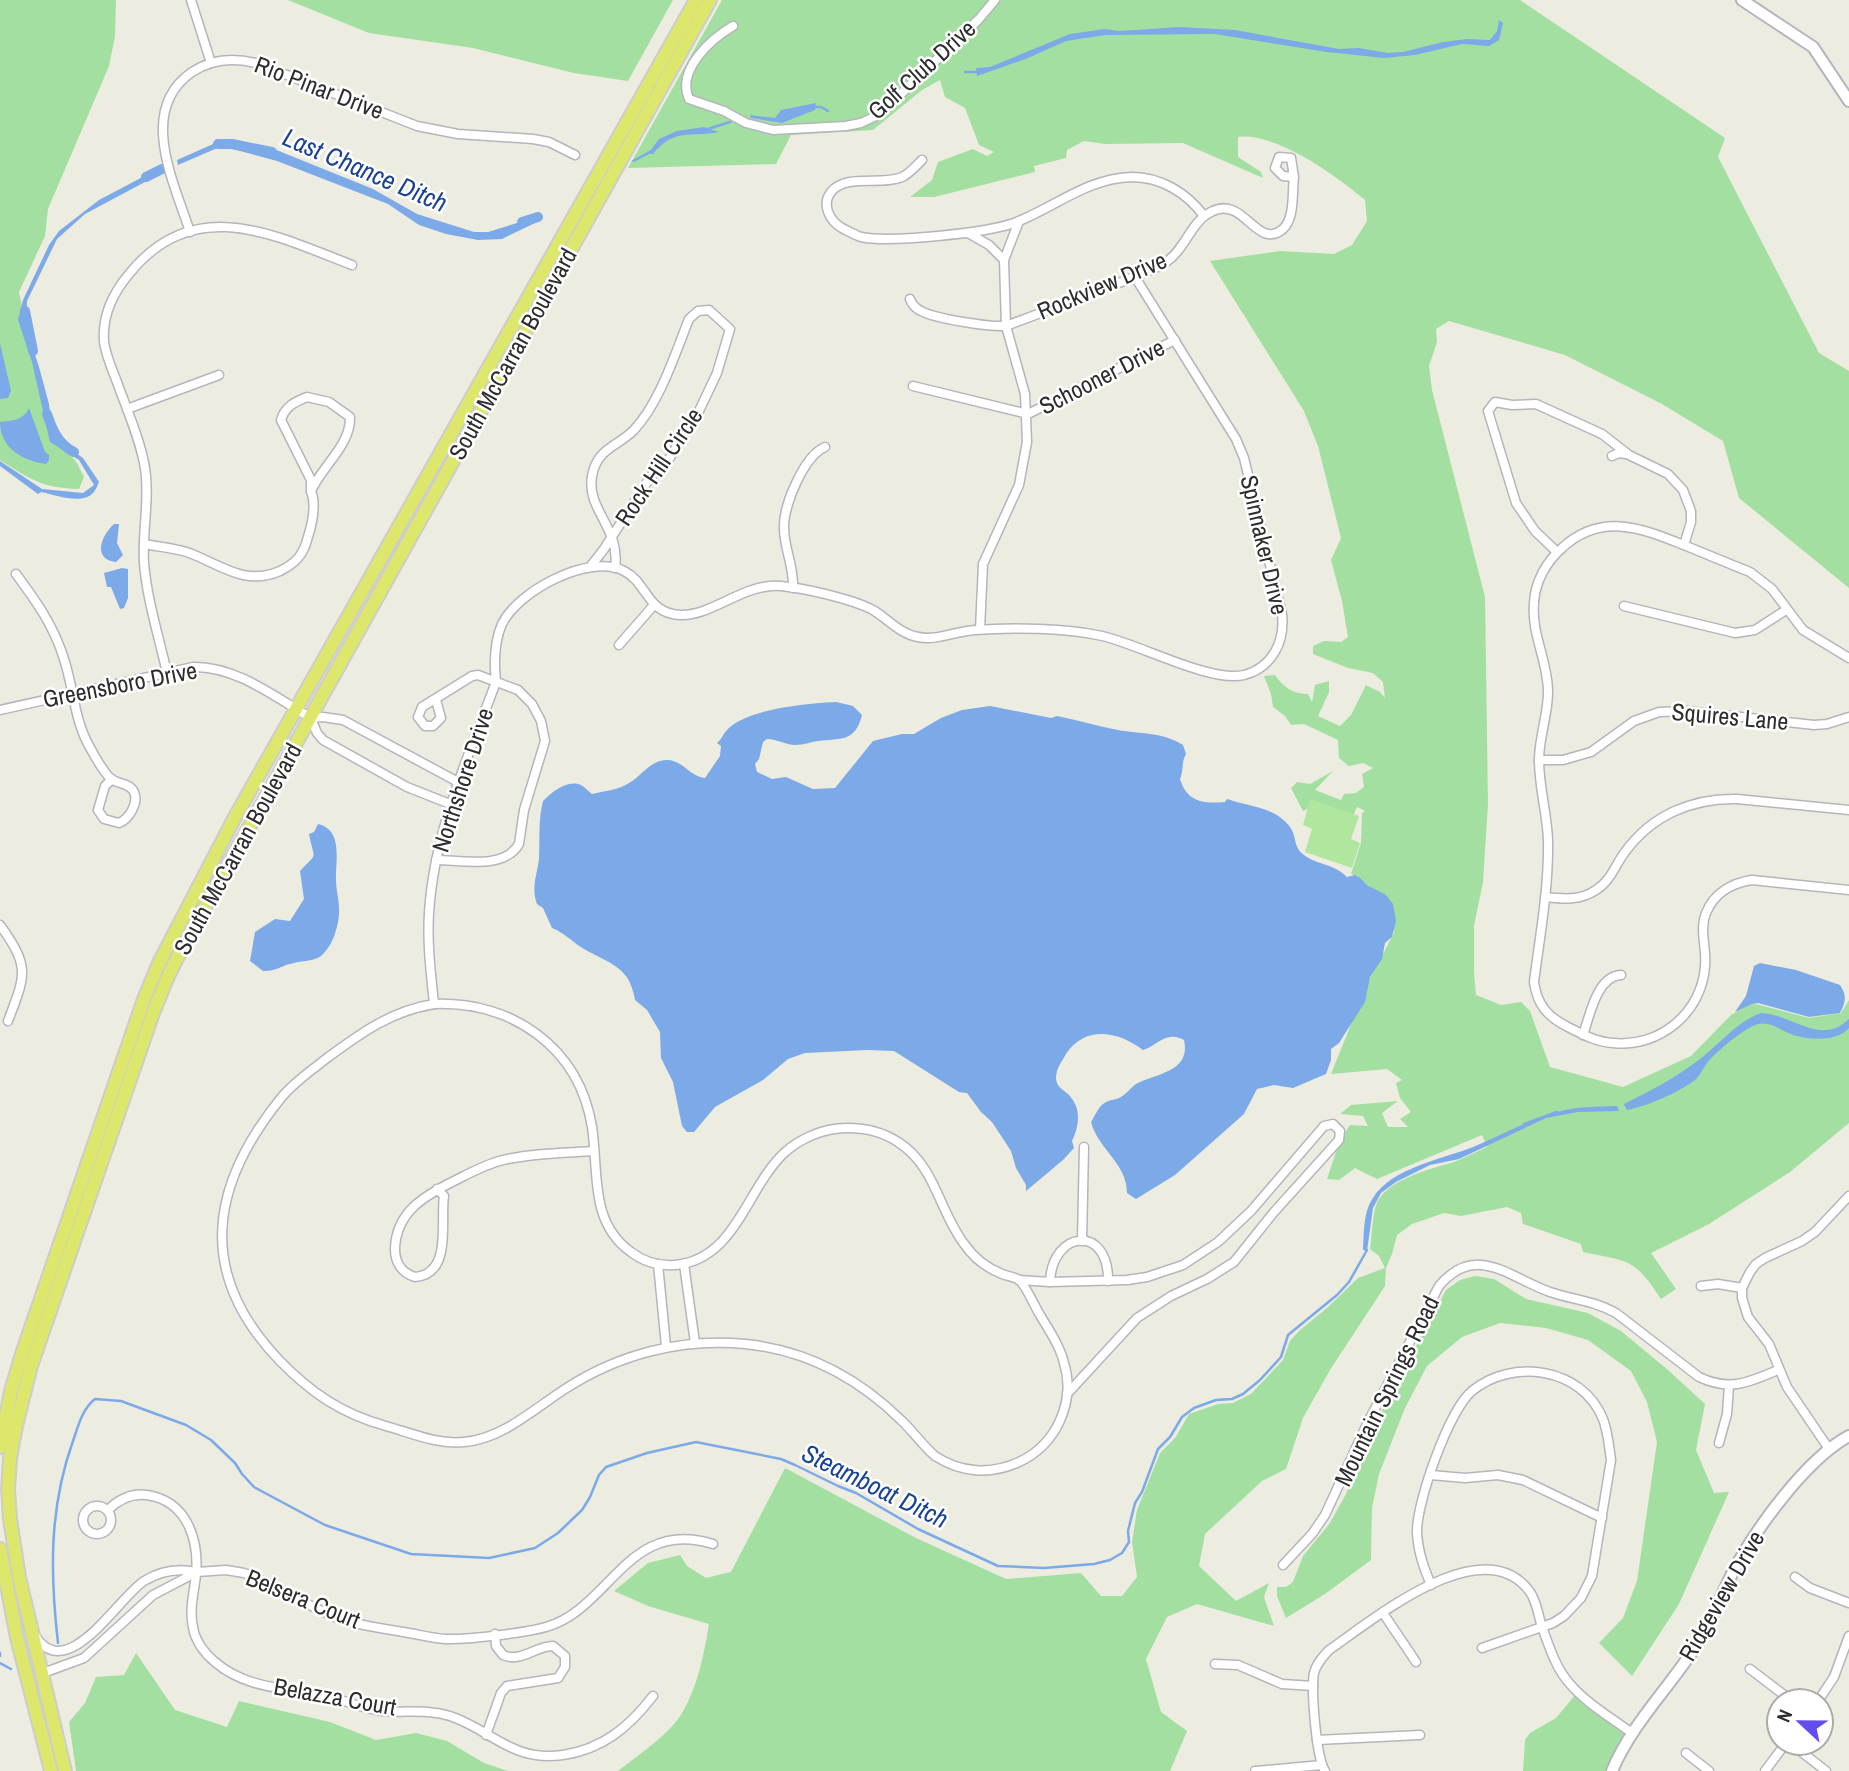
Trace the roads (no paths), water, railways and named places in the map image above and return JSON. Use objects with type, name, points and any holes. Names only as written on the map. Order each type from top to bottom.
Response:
[{"type":"main road","name":"South McCarran Boulevard","points":[[0,1447],[11,1391],[22,1354],[149,987],[189,905],[296,709],[696,0]]},
{"type":"main road","name":"South McCarran Boulevard","points":[[65,1771],[14,1549],[8,1489],[16,1426],[31,1366],[148,1026],[169,974],[710,0]]},
{"type":"main road","points":[[0,1549],[17,1639],[51,1771]]},
{"type":"main road","points":[[17,1639],[43,1673]]},
{"type":"street","points":[[191,0],[211,62]]},
{"type":"street","name":"Golf Club Drive","points":[[733,26],[719,34],[705,48],[688,73],[685,91],[689,99],[724,111],[760,128],[813,129],[846,126],[861,124],[880,114],[979,19],[995,0]]},
{"type":"street","points":[[1742,0],[1813,47],[1849,101]]},
{"type":"street","name":"Rio Pinar Drive","points":[[190,232],[162,142],[163,118],[166,106],[179,84],[188,75],[211,62],[247,60],[416,125],[458,134],[533,139],[556,145],[575,155]]},
{"type":"street","points":[[922,160],[904,177],[838,186],[827,202],[830,215],[836,224],[862,237],[887,238],[988,230],[1018,221],[1087,187],[1133,177],[1150,178],[1173,188],[1195,205],[1204,216],[1217,209],[1233,210],[1241,213],[1262,233],[1277,232],[1290,216],[1294,177]]},
{"type":"street","name":"Rockview Drive","points":[[1006,326],[1135,277],[1166,262],[1176,254],[1204,216]]},
{"type":"street","points":[[980,629],[983,564],[1019,485],[1027,442],[1028,414],[1021,374],[1006,326],[1004,260],[1018,221]]},
{"type":"street","points":[[167,673],[147,583],[144,544],[145,469],[105,346],[108,308],[123,280],[146,256],[174,238],[190,232],[224,226],[257,230],[352,265]]},
{"type":"street","points":[[965,232],[989,245],[1004,260]]},
{"type":"street","name":"Spinnaker Drive","points":[[654,605],[672,614],[693,614],[753,589],[777,586],[863,605],[902,631],[919,638],[980,629],[1079,632],[1100,636],[1223,676],[1245,674],[1264,665],[1282,637],[1282,614],[1244,458],[1229,427],[1135,277]]},
{"type":"street","points":[[910,299],[912,305],[930,315],[995,327],[1006,326]]},
{"type":"street","name":"Rock Hill Circle","points":[[590,566],[611,537],[651,476],[667,462],[712,385],[730,330],[709,310],[698,311],[689,319],[662,386],[640,423],[627,436],[610,446],[595,465],[592,493],[597,509],[609,528],[611,537],[616,552],[615,568]]},
{"type":"street","name":"Schooner Drive","points":[[1028,414],[1175,340]]},
{"type":"street","points":[[127,409],[219,375]]},
{"type":"street","points":[[913,386],[1028,414]]},
{"type":"street","points":[[144,544],[191,553],[248,577],[275,573],[298,559],[312,523],[313,497],[311,491],[311,480],[281,420],[283,412],[291,404],[307,397],[329,402],[342,409],[350,417],[351,427],[317,477],[311,491]]},
{"type":"street","points":[[1557,552],[1535,531],[1516,503],[1488,411],[1495,402],[1512,405],[1536,404],[1602,434],[1629,455],[1668,474],[1683,489],[1691,511],[1691,522],[1684,545]]},
{"type":"street","points":[[793,588],[791,559],[785,540],[785,516],[809,459],[825,447]]},
{"type":"street","points":[[1612,456],[1619,453],[1629,455]]},
{"type":"street","points":[[1849,658],[1813,638],[1794,620],[1772,589],[1756,576],[1647,530],[1618,526],[1591,530],[1573,539],[1557,552],[1541,577],[1534,603],[1535,628],[1545,662],[1548,695],[1539,760],[1548,837],[1545,897],[1534,982],[1536,994],[1549,1017],[1583,1035],[1611,1043],[1637,1042],[1664,1032],[1685,1015],[1693,1004],[1703,982],[1703,925],[1706,913],[1712,902],[1730,886],[1760,880],[1849,890]]},
{"type":"street","points":[[496,682],[497,641],[510,611],[529,594],[552,581],[590,566],[615,568],[632,576],[654,605],[619,645]]},
{"type":"street","points":[[16,574],[50,624],[65,661],[82,733],[112,779],[132,788],[135,793],[136,799],[129,817],[119,823],[104,819],[98,810],[105,786],[112,779]]},
{"type":"street","points":[[1623,606],[1735,633],[1755,630],[1786,610]]},
{"type":"street","name":"Greensboro Drive","points":[[0,710],[193,667],[220,669],[312,718],[343,720],[458,782]]},
{"type":"street","points":[[436,700],[472,676],[478,675],[517,690],[527,697],[544,731],[544,751],[524,810],[519,844],[508,856],[488,861],[436,860]]},
{"type":"street","name":"Northshore Drive","points":[[434,1004],[428,941],[431,887],[436,860],[450,804],[496,682]]},
{"type":"street","name":"Squires Lane","points":[[1539,760],[1563,760],[1591,752],[1634,721],[1659,712],[1686,711],[1814,725],[1828,724],[1849,717]]},
{"type":"street","name":"Greensboro Drive","points":[[312,718],[317,733],[323,740],[407,787],[450,804]]},
{"type":"street","points":[[1545,897],[1577,898],[1596,891],[1611,876],[1623,855],[1645,830],[1686,805],[1737,799],[1849,810]]},
{"type":"street","points":[[0,925],[17,949],[23,968],[20,989],[8,1021]]},
{"type":"street","points":[[1583,1035],[1603,984],[1613,976],[1621,975]]},
{"type":"street","points":[[1019,1280],[1060,1350],[1067,1376],[1067,1394],[1060,1421],[1037,1451],[1009,1466],[978,1471],[955,1466],[934,1456],[904,1423],[866,1388],[819,1363],[760,1346],[728,1343],[666,1346],[618,1361],[588,1375],[490,1437],[476,1441],[447,1442],[366,1420],[331,1405],[298,1380],[259,1339],[247,1321],[230,1287],[225,1270],[222,1230],[228,1190],[249,1144],[278,1102],[300,1079],[377,1023],[403,1011],[434,1004],[463,1004],[490,1010],[522,1023],[551,1046],[582,1093],[592,1128],[598,1198],[607,1225],[614,1237],[634,1255],[658,1264],[684,1264],[708,1254],[719,1245],[729,1235],[772,1166],[793,1146],[817,1133],[858,1128],[887,1136],[913,1153],[930,1176],[958,1236],[989,1268],[1019,1280],[1050,1282],[1147,1277],[1183,1265],[1201,1255],[1251,1212],[1280,1174],[1324,1126],[1334,1124],[1338,1127],[1339,1140],[1273,1212],[1234,1262],[1137,1318],[1067,1394]]},
{"type":"street","points":[[1082,1241],[1084,1147]]},
{"type":"street","points":[[438,1189],[444,1196],[443,1246],[432,1269],[427,1274],[415,1277],[403,1271],[398,1264],[395,1247],[397,1234],[407,1212],[415,1203],[438,1189],[481,1167],[501,1161],[594,1151]]},
{"type":"street","points":[[1829,1449],[1787,1387],[1769,1345],[1744,1308],[1742,1288],[1756,1264],[1802,1241],[1847,1202]]},
{"type":"street","points":[[1050,1282],[1052,1264],[1061,1249],[1067,1244],[1082,1241],[1097,1246],[1103,1252],[1108,1267],[1108,1281]]},
{"type":"street","points":[[658,1264],[666,1346]]},
{"type":"street","points":[[684,1264],[695,1343]]},
{"type":"street","name":"Mountain Springs Road","points":[[1283,1565],[1325,1515],[1368,1422],[1439,1286],[1454,1272],[1463,1268],[1484,1264],[1495,1266],[1554,1293],[1601,1305],[1616,1313],[1699,1377],[1729,1385]]},
{"type":"street","points":[[1701,1286],[1718,1284],[1742,1288]]},
{"type":"street","points":[[1719,1443],[1727,1414],[1729,1385],[1751,1381],[1779,1370]]},
{"type":"street","points":[[1431,1585],[1422,1561],[1417,1532],[1421,1502],[1457,1410],[1470,1392],[1505,1373],[1550,1373],[1572,1384],[1590,1398],[1603,1418],[1611,1461],[1588,1587],[1564,1616],[1542,1627],[1482,1648]]},
{"type":"street","name":"Ridgeview Drive","points":[[1612,1771],[1633,1734],[1698,1642],[1732,1573],[1750,1545],[1799,1477],[1829,1449],[1849,1436]]},
{"type":"street","points":[[1431,1475],[1465,1478],[1510,1476],[1601,1518]]},
{"type":"street","name":"Belazza Court","points":[[107,1510],[122,1498],[144,1494],[166,1501],[183,1515],[189,1524],[196,1552],[197,1572],[192,1614],[195,1635],[200,1646],[213,1661],[227,1672],[254,1683],[328,1697],[382,1711],[434,1712],[454,1718],[505,1746],[533,1754],[560,1755],[583,1751],[611,1739],[628,1726],[653,1696]]},
{"type":"street","name":"Belsera Court","points":[[32,1630],[40,1643],[53,1651],[63,1652],[94,1631],[145,1581],[180,1569],[244,1573],[352,1623],[446,1639],[545,1628],[574,1613],[626,1563],[660,1544],[687,1538],[713,1544]]},
{"type":"street","points":[[1255,1771],[1323,1768],[1317,1740],[1313,1686],[1317,1665],[1329,1650],[1415,1592],[1467,1571],[1490,1569],[1522,1583],[1535,1601],[1556,1662],[1570,1685],[1633,1734]]},
{"type":"street","name":"Belsera Court","points":[[43,1673],[84,1658],[153,1595],[197,1572]]},
{"type":"street","points":[[1795,1577],[1810,1588],[1849,1603]]},
{"type":"street","points":[[1383,1613],[1416,1662]]},
{"type":"street","points":[[486,1735],[504,1689],[512,1684],[558,1678],[565,1667],[565,1656],[553,1646],[546,1646],[516,1658],[503,1656],[496,1646],[495,1634]]},
{"type":"street","points":[[1827,1687],[1834,1677],[1849,1636]]},
{"type":"street","points":[[1215,1664],[1238,1665],[1282,1684],[1313,1686]]},
{"type":"street","points":[[1750,1669],[1774,1687]]},
{"type":"street","points":[[1317,1740],[1420,1735]]},
{"type":"street","points":[[1686,1753],[1709,1771]]},
{"type":"street","points":[[1765,1771],[1776,1757]]},
{"type":"street","points":[[1807,1757],[1826,1771]]},
{"type":"water","points":[[1499,20],[1503,23],[1499,40],[1489,46],[1462,44],[1415,55],[1384,58],[1214,34],[1105,35],[1066,41],[977,76],[976,68],[990,67],[1070,34],[1104,29],[1120,31],[1179,27],[1235,30],[1339,49],[1359,48],[1388,53],[1443,42],[1490,40],[1497,31]]},
{"type":"water","points":[[816,103],[815,110],[782,123],[751,118],[750,115],[775,118],[781,110]]},
{"type":"water","points":[[704,127],[719,132],[676,137],[653,154],[631,161],[651,150],[659,139],[677,131]]},
{"type":"water","points":[[220,141],[260,150],[269,147],[373,189],[417,214],[474,232],[488,232],[533,218],[538,218],[539,221],[502,239],[478,240],[419,225],[388,204],[277,161],[222,146],[178,165],[177,160]]},
{"type":"water","points":[[156,170],[158,175],[85,214],[57,239],[27,301],[26,327],[49,404],[56,439],[83,458],[99,482],[88,497],[68,498],[41,492],[38,494],[0,466],[0,461],[42,489],[83,493],[94,485],[79,460],[50,442],[32,362],[18,320],[23,300],[49,245],[59,231],[99,200]]},
{"type":"water","points":[[0,343],[11,391],[8,398],[0,399]]},
{"type":"water","points":[[29,408],[45,452],[49,455],[46,464],[29,460],[14,452],[1,431],[0,422],[21,417]]},
{"type":"water","points":[[114,524],[119,524],[117,543],[123,555],[116,562],[108,560],[101,552],[105,535]]},
{"type":"water","points":[[128,569],[128,598],[124,608],[120,609],[111,587],[107,587],[104,573]]},
{"type":"water","points":[[836,702],[853,706],[862,715],[851,735],[798,745],[767,739],[763,742],[755,764],[757,772],[772,779],[786,777],[813,789],[835,788],[873,741],[914,734],[941,718],[962,710],[990,706],[1051,718],[1057,716],[1159,736],[1183,745],[1186,754],[1180,779],[1192,797],[1203,802],[1225,802],[1227,799],[1269,811],[1290,827],[1298,849],[1304,855],[1336,869],[1347,877],[1355,875],[1386,895],[1393,904],[1396,921],[1392,937],[1385,943],[1382,959],[1370,977],[1365,1002],[1339,1043],[1331,1049],[1331,1060],[1326,1074],[1293,1088],[1274,1085],[1257,1089],[1244,1114],[1175,1175],[1136,1199],[1127,1193],[1122,1173],[1091,1122],[1105,1103],[1124,1095],[1136,1084],[1177,1065],[1185,1051],[1184,1040],[1178,1037],[1167,1037],[1143,1050],[1113,1035],[1102,1034],[1083,1038],[1074,1045],[1059,1066],[1056,1079],[1059,1087],[1073,1100],[1078,1112],[1078,1124],[1072,1141],[1074,1148],[1026,1191],[1026,1185],[1016,1168],[1011,1151],[992,1122],[967,1093],[959,1092],[894,1051],[805,1053],[788,1059],[763,1080],[715,1107],[694,1132],[687,1132],[682,1126],[673,1082],[661,1058],[660,1032],[647,1010],[635,1000],[627,977],[612,964],[552,928],[543,908],[537,904],[534,887],[543,801],[568,784],[580,785],[592,794],[621,787],[655,763],[666,760],[677,762],[695,775],[705,778],[720,756],[721,746],[717,743],[736,723],[778,708]]},
{"type":"water","points":[[318,824],[326,827],[335,840],[339,913],[333,938],[328,949],[318,958],[263,971],[250,961],[255,932],[275,919],[290,921],[304,899],[300,871],[314,855],[309,834],[314,832]]},
{"type":"water","points":[[1760,963],[1796,970],[1840,985],[1845,999],[1840,1013],[1809,1017],[1758,1003],[1735,1012],[1746,996],[1754,966]]},
{"type":"water","points":[[1761,1013],[1817,1030],[1838,1027],[1849,1019],[1849,1028],[1838,1036],[1815,1039],[1793,1035],[1767,1024],[1758,1024],[1724,1046],[1688,1085],[1662,1098],[1627,1110],[1624,1104],[1682,1072],[1736,1027]]},
{"type":"water","points":[[1617,1106],[1619,1111],[1578,1112],[1546,1118],[1459,1159],[1430,1165],[1396,1182],[1381,1193],[1373,1208],[1367,1251],[1363,1250],[1367,1210],[1381,1188],[1392,1179],[1547,1115],[1587,1107]]},
{"type":"waterway","name":"Last Chance Ditch","points":[[965,72],[979,72]]},
{"type":"waterway","name":"Last Chance Ditch","points":[[812,107],[821,107],[828,111]]},
{"type":"waterway","name":"Last Chance Ditch","points":[[708,129],[730,122]]},
{"type":"waterway","name":"Last Chance Ditch","points":[[218,144],[272,152]]},
{"type":"waterway","name":"Last Chance Ditch","points":[[146,177],[162,169]]},
{"type":"waterway","name":"Last Chance Ditch","points":[[522,222],[538,217]]},
{"type":"waterway","name":"Last Chance Ditch","points":[[25,311],[33,351]]},
{"type":"waterway","name":"Last Chance Ditch","points":[[47,414],[60,440],[74,452]]},
{"type":"waterway","points":[[1524,1124],[1557,1112]]},
{"type":"waterway","name":"Steamboat Ditch","points":[[58,1643],[53,1566],[59,1491],[77,1430],[84,1413],[95,1399],[121,1401],[186,1425],[211,1440],[235,1463],[254,1487],[325,1525],[411,1554],[489,1558],[535,1548],[558,1533],[582,1510],[599,1475],[606,1467],[647,1453],[696,1442],[781,1459],[856,1493],[918,1529],[998,1566],[1044,1568],[1094,1564],[1110,1560],[1122,1553],[1129,1542],[1128,1531],[1135,1503],[1142,1492],[1158,1449],[1170,1437],[1182,1417],[1194,1408],[1243,1394],[1260,1380],[1281,1357],[1288,1335],[1337,1295],[1349,1282],[1367,1250]]},
{"type":"waterway","name":"Steamboat Ditch","points":[[0,1663],[11,1669]]}]
